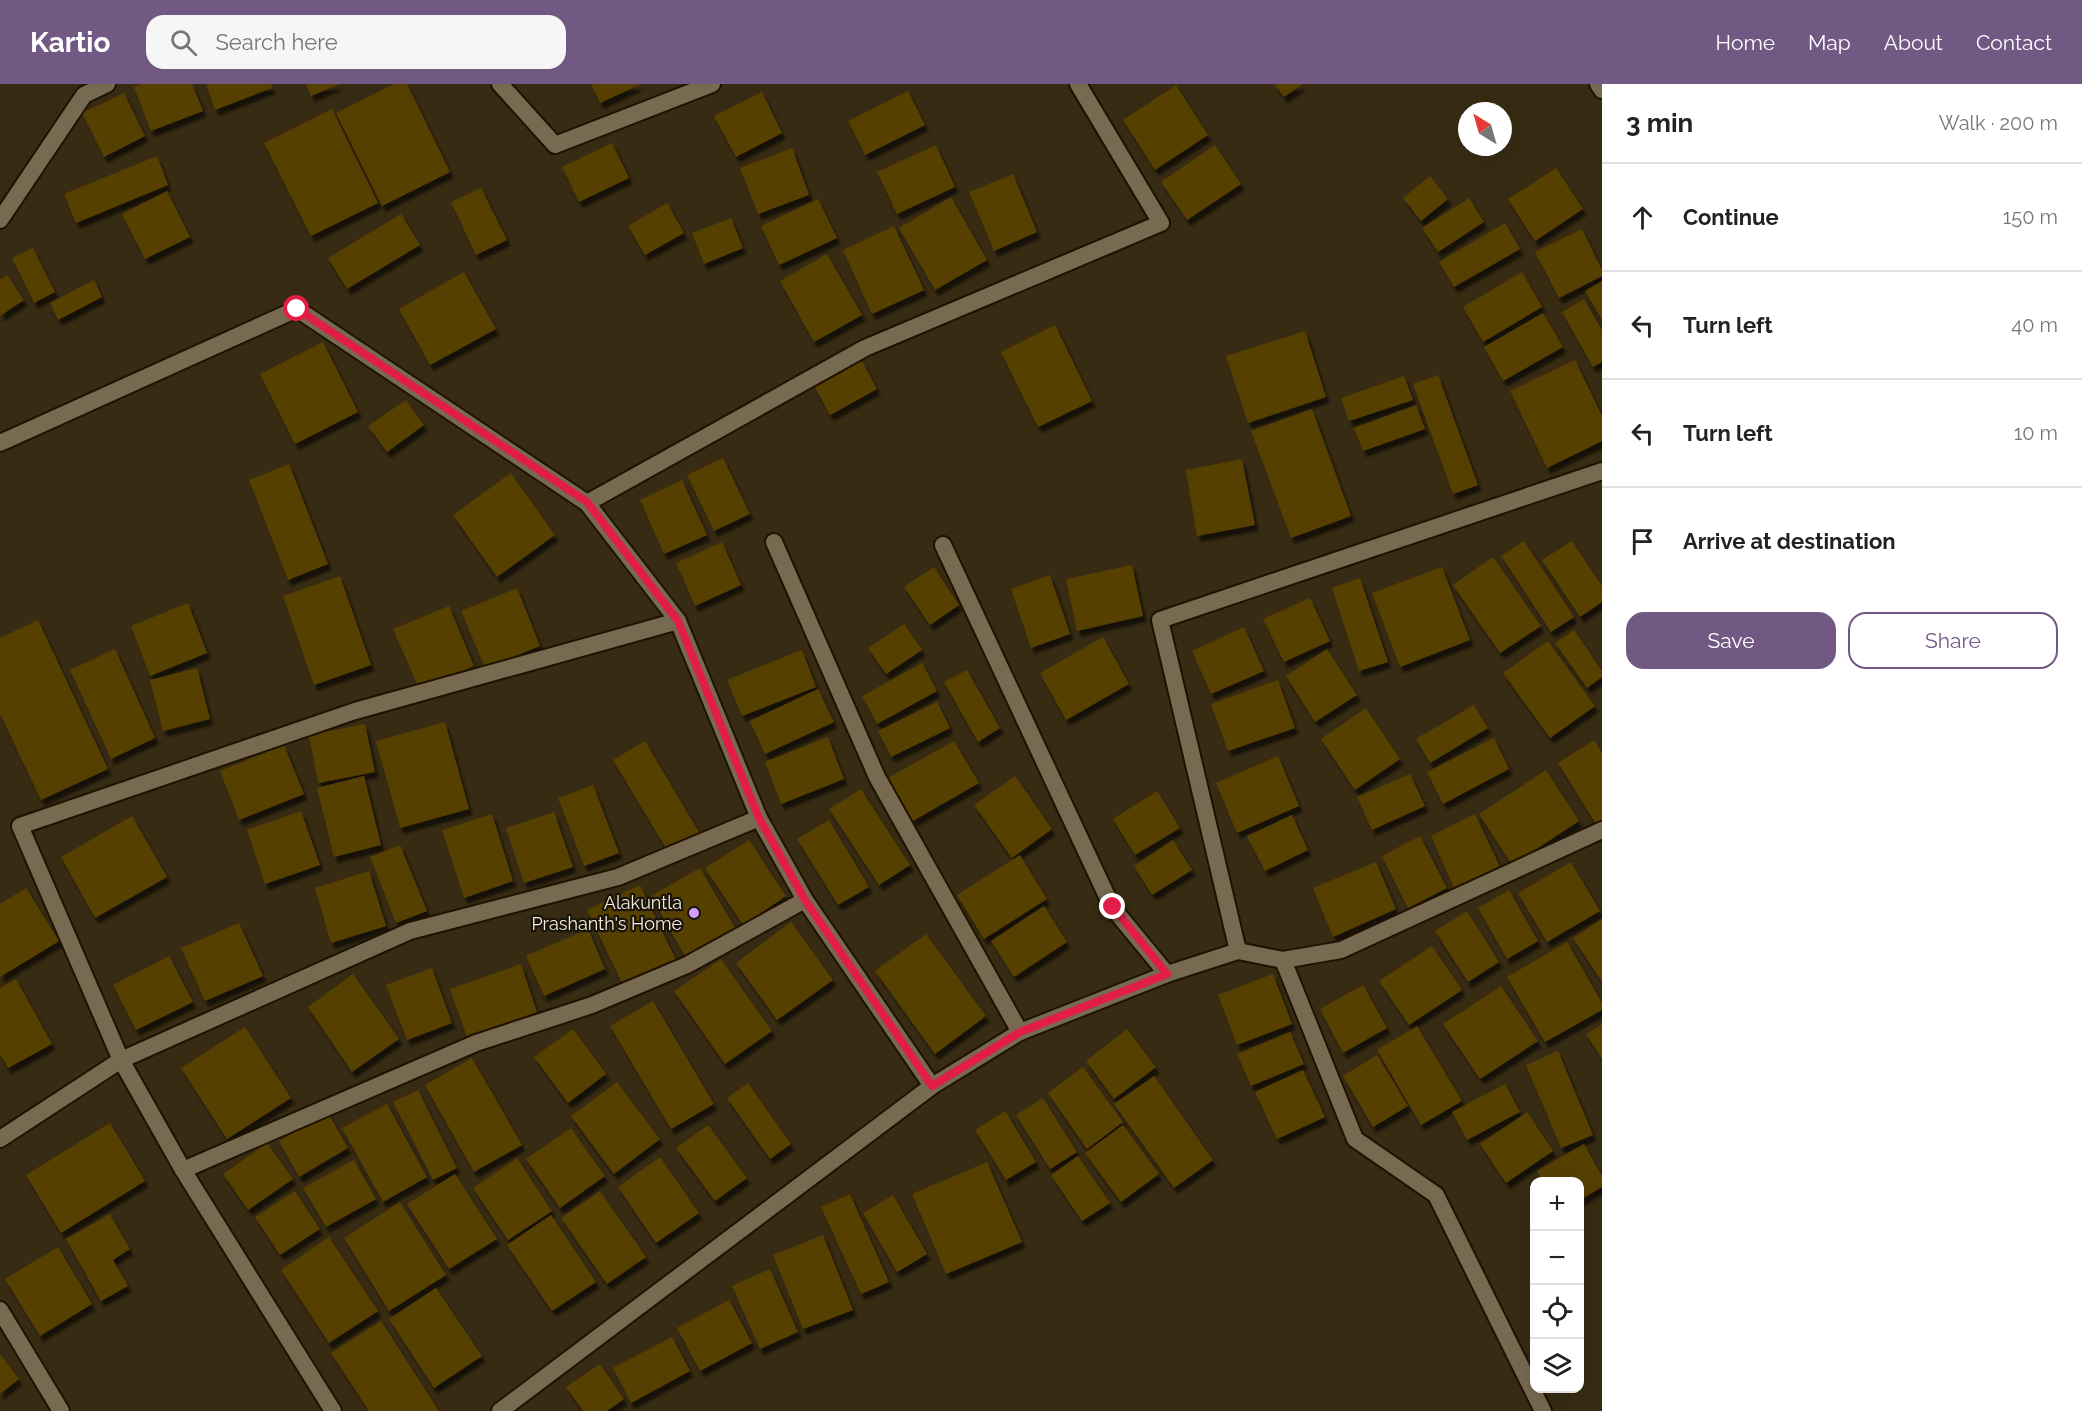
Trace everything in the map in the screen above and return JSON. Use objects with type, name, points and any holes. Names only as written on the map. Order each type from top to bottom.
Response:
[{"type":"street","points":[[0,219],[84,95],[107,84]]},
{"type":"street","points":[[500,84],[555,145],[712,84]]},
{"type":"street","points":[[587,502],[865,348],[1161,223],[1078,84]]},
{"type":"street","points":[[1598,84],[1602,90]]},
{"type":"street","points":[[0,443],[297,309],[587,502],[678,621],[759,818],[805,900],[932,1086]]},
{"type":"street","points":[[1238,951],[1160,621],[1602,471]]},
{"type":"street","points":[[774,542],[877,777],[1020,1032]]},
{"type":"street","points":[[944,545],[1113,907],[1167,974]]},
{"type":"street","points":[[333,1411],[183,1170],[121,1060],[20,826],[355,711],[678,621]]},
{"type":"street","points":[[0,1139],[121,1060],[410,931],[618,877],[759,818]]},
{"type":"street","points":[[500,1411],[932,1086],[1020,1032],[1167,974],[1238,951],[1283,960],[1341,950],[1601,835]]},
{"type":"street","points":[[183,1170],[476,1043],[592,1005],[687,965],[805,900]]},
{"type":"street","points":[[1283,960],[1355,1139],[1436,1195],[1543,1411]]},
{"type":"street","points":[[0,1311],[61,1411]]},
{"type":"building","points":[[141,84],[192,84],[203,111],[151,131],[134,87]]},
{"type":"building","points":[[206,84],[271,84],[272,88],[215,110]]},
{"type":"building","points":[[306,84],[340,84],[311,96]]},
{"type":"building","points":[[394,84],[407,84],[450,172],[382,206],[336,113]]},
{"type":"building","points":[[591,84],[641,84],[600,103]]},
{"type":"building","points":[[1274,84],[1303,84],[1284,97]]},
{"type":"building","points":[[1176,85],[1208,135],[1155,170],[1123,120]]},
{"type":"building","points":[[908,91],[925,125],[865,155],[848,121]]},
{"type":"building","points":[[762,92],[782,133],[736,157],[714,116]]},
{"type":"building","points":[[124,93],[145,136],[104,157],[82,113]]},
{"type":"building","points":[[332,109],[378,203],[311,236],[264,143]]},
{"type":"building","points":[[612,143],[629,178],[579,202],[562,167]]},
{"type":"building","points":[[936,145],[955,187],[897,214],[877,172]]},
{"type":"building","points":[[1215,145],[1241,184],[1187,220],[1161,182]]},
{"type":"building","points":[[792,148],[809,195],[758,214],[740,168]]},
{"type":"building","points":[[157,156],[168,185],[76,223],[64,194]]},
{"type":"building","points":[[1556,168],[1583,209],[1535,241],[1508,199]]},
{"type":"building","points":[[1013,174],[1037,232],[994,251],[969,192]]},
{"type":"building","points":[[1430,176],[1448,199],[1421,221],[1403,198]]},
{"type":"building","points":[[481,188],[507,240],[476,255],[451,202]]},
{"type":"building","points":[[167,191],[190,237],[145,259],[122,214]]},
{"type":"building","points":[[951,197],[987,260],[935,290],[899,228]]},
{"type":"building","points":[[1469,198],[1484,222],[1438,252],[1422,228]]},
{"type":"building","points":[[818,199],[837,238],[779,265],[761,226]]},
{"type":"building","points":[[667,203],[684,233],[645,255],[628,226]]},
{"type":"building","points":[[401,214],[420,245],[347,289],[328,258]]},
{"type":"building","points":[[731,218],[743,248],[704,264],[692,233]]},
{"type":"building","points":[[1505,223],[1520,249],[1454,287],[1439,262]]},
{"type":"building","points":[[894,226],[924,290],[872,314],[843,250]]},
{"type":"building","points":[[1582,229],[1602,270],[1602,276],[1559,298],[1535,252]]},
{"type":"building","points":[[33,248],[55,292],[34,303],[12,258]]},
{"type":"building","points":[[827,254],[862,315],[814,342],[780,281]]},
{"type":"building","points":[[464,272],[496,329],[430,365],[399,309]]},
{"type":"building","points":[[1522,272],[1542,307],[1483,342],[1463,307]]},
{"type":"building","points":[[7,275],[24,300],[0,316],[0,280]]},
{"type":"building","points":[[94,280],[102,297],[58,320],[50,303]]},
{"type":"building","points":[[1602,281],[1602,320],[1585,291]]},
{"type":"building","points":[[1584,299],[1602,330],[1602,362],[1593,367],[1562,312]]},
{"type":"building","points":[[1543,313],[1563,347],[1503,381],[1484,347]]},
{"type":"building","points":[[1055,325],[1092,401],[1038,427],[1001,352]]},
{"type":"building","points":[[1305,331],[1326,397],[1248,423],[1226,356]]},
{"type":"building","points":[[323,342],[358,412],[295,444],[260,374]]},
{"type":"building","points":[[1575,360],[1602,416],[1602,441],[1547,468],[1510,391]]},
{"type":"building","points":[[862,361],[877,389],[830,415],[815,387]]},
{"type":"building","points":[[1438,375],[1478,485],[1453,494],[1413,384]]},
{"type":"building","points":[[1404,376],[1413,400],[1349,421],[1341,398]]},
{"type":"building","points":[[406,400],[424,425],[387,452],[368,426]]},
{"type":"building","points":[[1416,405],[1425,429],[1363,451],[1354,428]]},
{"type":"building","points":[[1312,409],[1351,516],[1291,538],[1251,431]]},
{"type":"building","points":[[723,458],[750,514],[714,531],[687,475]]},
{"type":"building","points":[[1242,459],[1255,525],[1197,536],[1186,470]]},
{"type":"building","points":[[289,464],[328,564],[288,580],[249,480]]},
{"type":"building","points":[[511,473],[555,535],[497,577],[453,515]]},
{"type":"building","points":[[682,480],[707,535],[664,554],[640,500]]},
{"type":"building","points":[[1524,541],[1574,617],[1551,632],[1501,556]]},
{"type":"building","points":[[1572,541],[1602,586],[1602,602],[1580,617],[1542,560]]},
{"type":"building","points":[[722,542],[741,585],[695,606],[676,563]]},
{"type":"building","points":[[1493,557],[1541,626],[1500,653],[1453,585]]},
{"type":"building","points":[[1132,565],[1143,616],[1077,631],[1066,579]]},
{"type":"building","points":[[934,567],[959,605],[930,625],[904,587]]},
{"type":"building","points":[[1442,567],[1470,640],[1400,667],[1372,593]]},
{"type":"building","points":[[1050,575],[1070,634],[1031,648],[1011,589]]},
{"type":"building","points":[[340,576],[371,665],[314,685],[283,596]]},
{"type":"building","points":[[1360,578],[1388,662],[1359,671],[1332,588]]},
{"type":"building","points":[[517,588],[540,646],[485,668],[461,611]]},
{"type":"building","points":[[1310,598],[1330,641],[1284,662],[1263,619]]},
{"type":"building","points":[[188,603],[207,653],[150,676],[131,626]]},
{"type":"building","points":[[449,606],[474,666],[419,689],[393,629]]},
{"type":"building","points":[[38,620],[108,769],[41,800],[0,714],[0,638]]},
{"type":"building","points":[[904,624],[922,650],[886,674],[868,648]]},
{"type":"building","points":[[1244,627],[1264,671],[1211,694],[1192,651]]},
{"type":"building","points":[[1574,630],[1602,671],[1602,677],[1587,688],[1555,643]]},
{"type":"building","points":[[1103,637],[1129,684],[1066,720],[1040,673]]},
{"type":"building","points":[[1548,641],[1595,706],[1550,738],[1503,673]]},
{"type":"building","points":[[115,649],[155,738],[111,759],[70,670]]},
{"type":"building","points":[[1327,649],[1357,695],[1315,722],[1286,676]]},
{"type":"building","points":[[802,650],[816,687],[742,716],[727,680]]},
{"type":"building","points":[[922,663],[937,691],[877,724],[862,696]]},
{"type":"building","points":[[197,668],[210,719],[163,731],[150,680]]},
{"type":"building","points":[[967,670],[1000,728],[978,742],[944,682]]},
{"type":"building","points":[[1278,680],[1295,728],[1228,751],[1211,704]]},
{"type":"building","points":[[818,689],[834,722],[765,754],[750,721]]},
{"type":"building","points":[[937,702],[950,728],[891,757],[878,731]]},
{"type":"building","points":[[1474,705],[1488,728],[1430,763],[1416,739]]},
{"type":"building","points":[[1366,708],[1400,759],[1355,790],[1321,739]]},
{"type":"building","points":[[445,722],[469,809],[400,828],[376,741]]},
{"type":"building","points":[[365,724],[375,772],[318,783],[309,735]]},
{"type":"building","points":[[828,737],[844,779],[781,804],[765,762]]},
{"type":"building","points":[[1494,738],[1509,769],[1443,804],[1427,772]]},
{"type":"building","points":[[1594,740],[1602,753],[1602,821],[1596,824],[1558,763]]},
{"type":"building","points":[[645,741],[700,834],[669,853],[613,760]]},
{"type":"building","points":[[954,741],[979,783],[913,821],[888,778]]},
{"type":"building","points":[[284,745],[304,794],[239,820],[220,771]]},
{"type":"building","points":[[1278,756],[1299,806],[1237,833],[1216,783]]},
{"type":"building","points":[[1546,770],[1579,821],[1512,865],[1479,814]]},
{"type":"building","points":[[1410,774],[1425,806],[1372,830],[1357,797]]},
{"type":"building","points":[[364,776],[381,845],[334,857],[317,788]]},
{"type":"building","points":[[1015,776],[1052,829],[1012,858],[974,805]]},
{"type":"building","points":[[593,785],[619,853],[584,866],[558,798]]},
{"type":"building","points":[[861,789],[910,865],[879,885],[829,809]]},
{"type":"building","points":[[1157,791],[1180,828],[1135,855],[1113,819]]},
{"type":"building","points":[[301,811],[320,865],[265,884],[247,830]]},
{"type":"building","points":[[554,812],[573,867],[524,883],[506,828]]},
{"type":"building","points":[[492,814],[513,881],[464,898],[442,830]]},
{"type":"building","points":[[1475,814],[1500,867],[1454,888],[1431,836]]},
{"type":"building","points":[[1292,815],[1308,850],[1265,871],[1247,836]]},
{"type":"building","points":[[132,816],[167,877],[95,918],[61,857]]},
{"type":"building","points":[[829,820],[869,887],[838,905],[797,839]]},
{"type":"building","points":[[1420,836],[1447,888],[1408,908],[1382,856]]},
{"type":"building","points":[[749,840],[786,896],[743,925],[705,868]]},
{"type":"building","points":[[1173,840],[1192,870],[1152,895],[1134,866]]},
{"type":"building","points":[[400,845],[427,911],[396,923],[370,857]]},
{"type":"building","points":[[1020,855],[1047,899],[984,939],[957,895]]},
{"type":"building","points":[[1376,862],[1396,909],[1333,937],[1313,888]]},
{"type":"building","points":[[1571,862],[1600,911],[1547,942],[1518,893]]},
{"type":"building","name":"Alakuntla Prashanth's Home","points":[[700,868],[737,931],[687,960],[651,896]]},
{"type":"building","points":[[369,871],[386,926],[331,943],[315,888]]},
{"type":"building","points":[[640,885],[676,960],[623,985],[587,910]]},
{"type":"building","points":[[26,888],[59,941],[0,977],[0,904]]},
{"type":"building","points":[[1509,890],[1538,941],[1507,959],[1478,908]]},
{"type":"building","points":[[1044,906],[1067,942],[1014,977],[991,941]]},
{"type":"building","points":[[1467,911],[1499,962],[1468,982],[1435,931]]},
{"type":"building","points":[[1602,919],[1602,982],[1573,938]]},
{"type":"building","points":[[791,922],[833,980],[777,1020],[736,963]]},
{"type":"building","points":[[239,923],[263,976],[205,1001],[181,948]]},
{"type":"building","points":[[588,929],[605,969],[544,996],[526,956]]},
{"type":"building","points":[[926,934],[986,1016],[935,1054],[875,971]]},
{"type":"building","points":[[1567,942],[1602,1003],[1602,1010],[1545,1042],[1507,977]]},
{"type":"building","points":[[1432,946],[1462,990],[1409,1025],[1379,981]]},
{"type":"building","points":[[169,956],[193,1002],[136,1030],[113,985]]},
{"type":"building","points":[[721,959],[772,1031],[725,1064],[674,991]]},
{"type":"building","points":[[521,964],[537,1012],[467,1037],[450,989]]},
{"type":"building","points":[[432,968],[452,1023],[407,1040],[386,985]]},
{"type":"building","points":[[353,974],[399,1039],[352,1072],[308,1007]]},
{"type":"building","points":[[1273,974],[1292,1024],[1237,1045],[1218,995]]},
{"type":"building","points":[[16,979],[52,1044],[8,1068],[0,1054],[0,988]]},
{"type":"building","points":[[1363,985],[1387,1028],[1343,1053],[1320,1009]]},
{"type":"building","points":[[1501,986],[1538,1041],[1480,1079],[1443,1024]]},
{"type":"building","points":[[653,1001],[714,1104],[671,1129],[610,1026]]},
{"type":"building","points":[[1602,1024],[1602,1059],[1586,1034]]},
{"type":"building","points":[[1417,1026],[1462,1101],[1421,1125],[1377,1050]]},
{"type":"building","points":[[245,1027],[291,1098],[227,1139],[181,1068]]},
{"type":"building","points":[[573,1029],[606,1074],[568,1103],[534,1057]]},
{"type":"building","points":[[1127,1029],[1156,1067],[1114,1099],[1086,1061]]},
{"type":"building","points":[[1290,1032],[1304,1064],[1251,1086],[1237,1054]]},
{"type":"building","points":[[1558,1051],[1593,1135],[1561,1148],[1526,1065]]},
{"type":"building","points":[[1377,1055],[1408,1106],[1373,1127],[1343,1076]]},
{"type":"building","points":[[472,1058],[522,1145],[474,1172],[425,1085]]},
{"type":"building","points":[[1083,1067],[1123,1122],[1087,1149],[1048,1093]]},
{"type":"building","points":[[1303,1070],[1325,1117],[1277,1139],[1255,1092]]},
{"type":"building","points":[[1154,1076],[1213,1160],[1174,1188],[1114,1104]]},
{"type":"building","points":[[617,1082],[660,1139],[614,1174],[571,1116]]},
{"type":"building","points":[[748,1083],[791,1144],[770,1159],[727,1098]]},
{"type":"building","points":[[1505,1084],[1520,1112],[1467,1140],[1452,1112]]},
{"type":"building","points":[[418,1090],[457,1168],[433,1180],[393,1102]]},
{"type":"building","points":[[1043,1098],[1077,1152],[1050,1169],[1016,1115]]},
{"type":"building","points":[[387,1104],[427,1177],[383,1202],[342,1128]]},
{"type":"building","points":[[1005,1111],[1036,1162],[1006,1180],[975,1130]]},
{"type":"building","points":[[1527,1112],[1553,1151],[1506,1183],[1480,1144]]},
{"type":"building","points":[[328,1113],[348,1148],[299,1177],[279,1141]]},
{"type":"building","points":[[110,1123],[145,1181],[61,1233],[26,1175]]},
{"type":"building","points":[[708,1125],[747,1178],[715,1201],[676,1148]]},
{"type":"building","points":[[1123,1125],[1159,1174],[1121,1202],[1085,1153]]},
{"type":"building","points":[[571,1128],[605,1176],[560,1208],[526,1159]]},
{"type":"building","points":[[267,1143],[293,1179],[248,1210],[223,1174]]},
{"type":"building","points":[[1584,1144],[1602,1176],[1602,1187],[1584,1198],[1584,1177],[1541,1177],[1537,1171]]},
{"type":"building","points":[[1078,1156],[1110,1203],[1082,1221],[1051,1175]]},
{"type":"building","points":[[660,1157],[699,1213],[656,1243],[618,1187]]},
{"type":"building","points":[[517,1158],[552,1211],[508,1240],[473,1188]]},
{"type":"building","points":[[354,1160],[376,1199],[326,1227],[303,1188]]},
{"type":"building","points":[[987,1162],[1022,1242],[946,1274],[912,1194]]},
{"type":"building","points":[[455,1174],[497,1239],[449,1269],[407,1204]]},
{"type":"building","points":[[295,1191],[320,1229],[280,1255],[255,1217]]},
{"type":"building","points":[[600,1191],[646,1257],[607,1284],[561,1218]]},
{"type":"building","points":[[850,1194],[889,1282],[861,1294],[821,1207]]},
{"type":"building","points":[[893,1195],[927,1254],[897,1272],[863,1213]]},
{"type":"building","points":[[400,1202],[446,1275],[389,1311],[344,1238]]},
{"type":"building","points":[[110,1214],[130,1249],[113,1260],[128,1286],[101,1301],[66,1239]]},
{"type":"building","points":[[551,1215],[596,1282],[552,1311],[507,1245]]},
{"type":"building","points":[[823,1235],[853,1310],[803,1329],[773,1255]]},
{"type":"building","points":[[329,1237],[378,1311],[329,1343],[281,1270]]},
{"type":"building","points":[[58,1247],[92,1304],[40,1336],[5,1279]]},
{"type":"building","points":[[770,1269],[798,1332],[760,1349],[732,1286]]},
{"type":"building","points":[[436,1288],[482,1356],[434,1388],[389,1319]]},
{"type":"building","points":[[729,1300],[752,1343],[700,1371],[677,1328]]},
{"type":"building","points":[[381,1321],[439,1411],[369,1411],[331,1353]]},
{"type":"building","points":[[672,1337],[690,1371],[631,1403],[613,1368]]},
{"type":"building","points":[[0,1354],[19,1379],[0,1394]]},
{"type":"building","points":[[600,1364],[624,1399],[607,1411],[583,1411],[566,1387]]},
{"type":"place","name":"Alakuntla Prashanth's Home","points":[[694,913]]},
{"type":"route","points":[[297,309],[587,502],[678,621],[759,818],[805,900],[932,1086],[1020,1032],[1167,974],[1113,907]]}]
